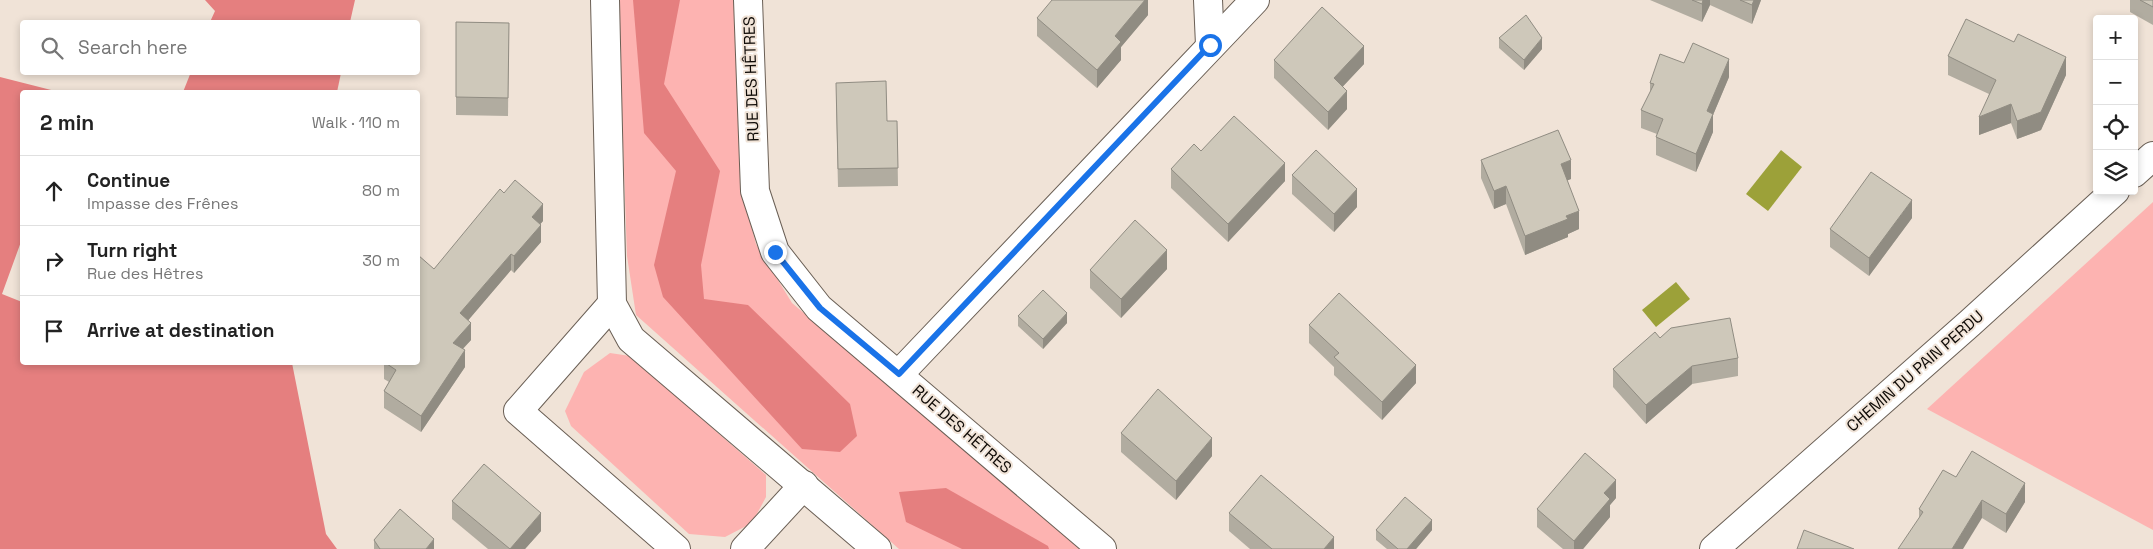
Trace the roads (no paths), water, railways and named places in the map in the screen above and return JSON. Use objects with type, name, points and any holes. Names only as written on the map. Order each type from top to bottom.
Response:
[{"type":"street","points":[[605,0],[612,304],[631,339],[877,549]]},
{"type":"street","name":"RUE DES HÊTRES","points":[[748,0],[755,191],[775,252],[820,308],[1102,549]]},
{"type":"street","points":[[1208,0],[1210,45]]},
{"type":"street","points":[[899,374],[1210,45],[1255,0]]},
{"type":"street","points":[[2138,169],[2153,156]]},
{"type":"street","name":"CHEMIN DU PAIN PERDU","points":[[1714,549],[1970,323],[2110,195]]},
{"type":"street","points":[[612,304],[518,411],[676,549]]},
{"type":"street","points":[[745,549],[804,485]]}]
